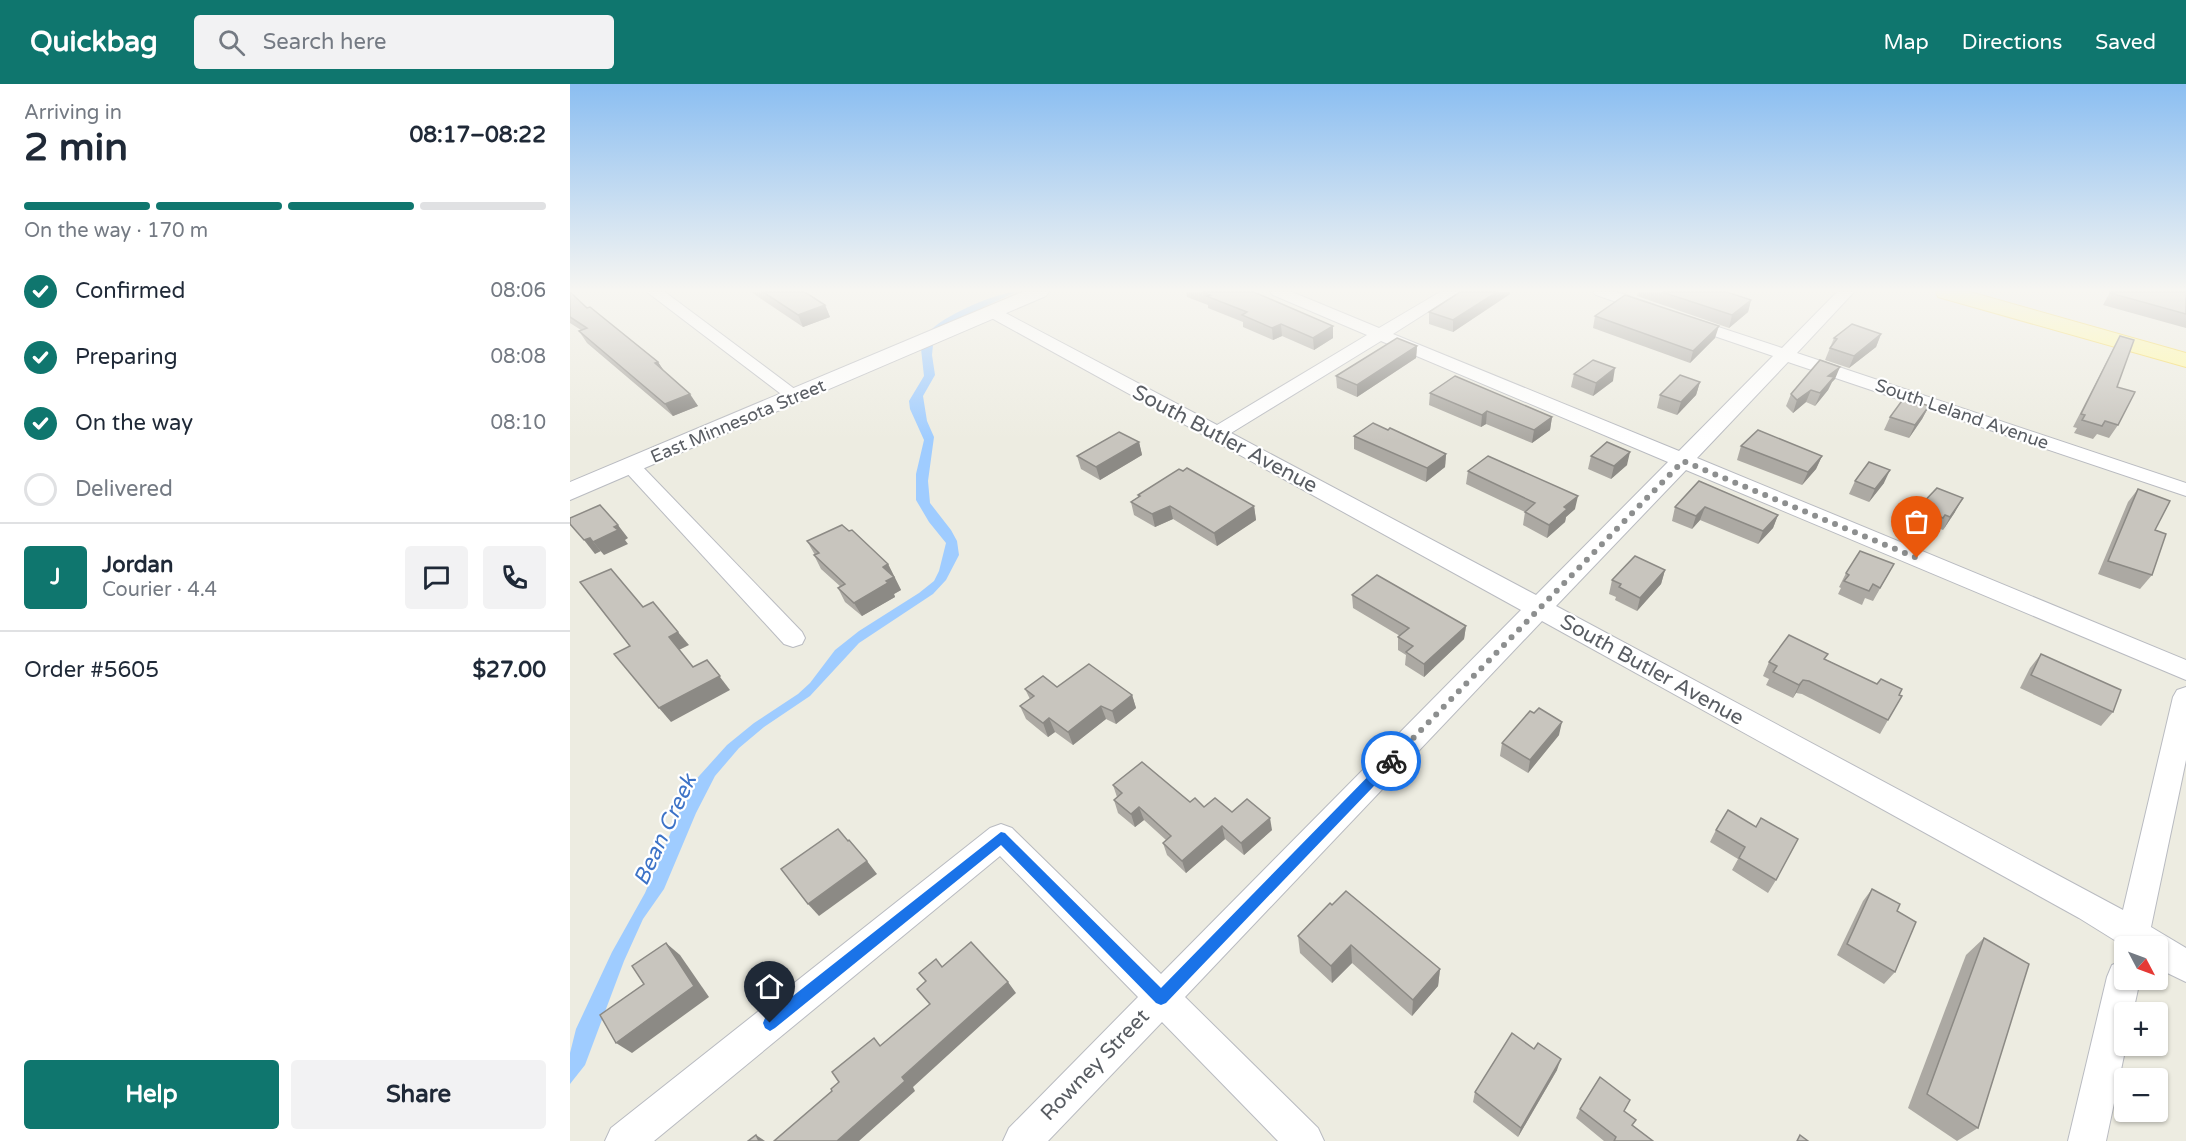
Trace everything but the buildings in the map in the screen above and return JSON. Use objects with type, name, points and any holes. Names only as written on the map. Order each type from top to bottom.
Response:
[{"type":"main road","points":[[2120,341],[2186,360]]},
{"type":"street","points":[[721,341],[795,396]]},
{"type":"street","name":"East Minnesota Street","points":[[570,492],[923,341]]},
{"type":"street","name":"South Butler Avenue","points":[[1046,341],[2090,907],[2132,936]]},
{"type":"street","points":[[1216,434],[1370,341]]},
{"type":"street","points":[[1396,341],[2186,670]]},
{"type":"street","name":"South Leland Avenue","points":[[1746,341],[2186,490]]},
{"type":"street","name":"Rowney Street","points":[[1022,1141],[1799,341]]},
{"type":"street","points":[[631,466],[793,638]]},
{"type":"street","points":[[2144,936],[2186,697]]},
{"type":"street","points":[[624,1141],[1001,837],[1305,1141]]},
{"type":"street","name":"South Butler Avenue","points":[[2168,957],[2186,966]]},
{"type":"street","points":[[2087,1141],[2121,990]]},
{"type":"water","points":[[933,345],[935,375],[923,396],[927,421],[934,437],[928,481],[930,503],[951,530],[957,541],[959,555],[946,580],[933,594],[859,643],[810,696],[764,727],[739,748],[715,776],[696,813],[664,889],[643,919],[624,961],[585,1065],[570,1084],[570,1053],[576,1029],[612,952],[645,893],[691,785],[727,745],[810,683],[835,650],[859,631],[919,593],[934,581],[939,571],[946,543],[929,522],[916,500],[916,474],[924,440],[910,409],[909,401],[924,376],[921,349]]},
{"type":"way so far","points":[[1391,761],[1683,461],[1917,558]]},
{"type":"route","points":[[770,1023],[1001,837],[1161,998],[1391,761]]},
{"type":"water label","name":"Bean Creek","points":[[665,830]]}]
